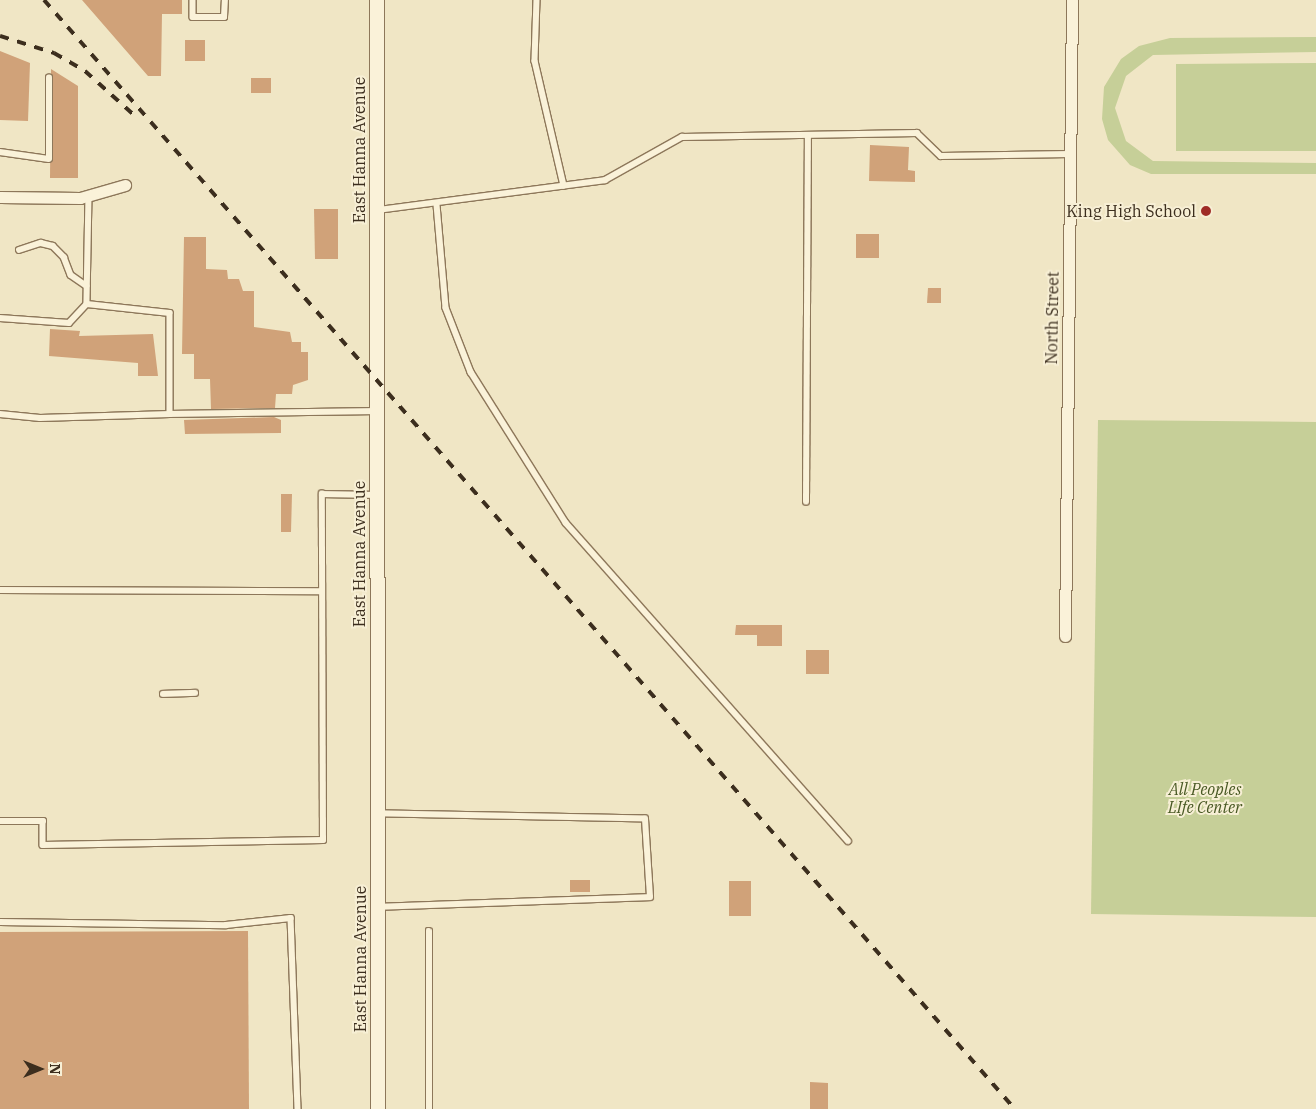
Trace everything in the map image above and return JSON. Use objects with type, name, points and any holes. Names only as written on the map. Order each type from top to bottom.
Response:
[{"type":"street","name":"East Hanna Avenue","points":[[377,0],[378,1109]]},
{"type":"street","name":"North Street","points":[[1065,636],[1072,0]]},
{"type":"street","points":[[0,197],[89,196],[125,185]]},
{"type":"lane","points":[[193,0],[193,17],[224,17],[224,0]]},
{"type":"lane","points":[[537,0],[535,61],[564,186]]},
{"type":"lane","points":[[0,152],[48,159],[49,78]]},
{"type":"lane","points":[[376,210],[437,205],[605,180],[682,137],[808,137],[917,134],[941,156],[1070,154]]},
{"type":"lane","points":[[806,502],[808,137]]},
{"type":"lane","points":[[0,318],[68,323],[87,304],[89,196]]},
{"type":"lane","points":[[437,205],[446,308],[471,372],[566,524],[848,841]]},
{"type":"lane","points":[[19,250],[41,243],[53,246],[64,257],[71,275],[87,286]]},
{"type":"lane","points":[[87,304],[170,313],[170,414]]},
{"type":"lane","points":[[0,414],[40,418],[378,411]]},
{"type":"lane","points":[[0,821],[43,821],[43,845],[323,840],[322,494],[376,495]]},
{"type":"lane","points":[[0,590],[321,590]]},
{"type":"lane","points":[[163,694],[195,693]]},
{"type":"lane","points":[[377,814],[645,819],[650,897],[377,907]]},
{"type":"lane","points":[[0,922],[226,925],[291,918],[298,1109]]},
{"type":"lane","points":[[429,931],[429,1109]]},
{"type":"green space","points":[[1316,37],[1316,52],[1153,55],[1126,76],[1115,108],[1126,141],[1153,161],[1316,163],[1316,174],[1151,174],[1130,165],[1108,140],[1102,119],[1104,87],[1121,59],[1139,46],[1170,38]]},
{"type":"green space","points":[[1316,63],[1316,151],[1176,151],[1176,64]]},
{"type":"green space","name":"All Peoples LIfe Center","points":[[1098,420],[1316,422],[1316,917],[1091,914]]},
{"type":"building","points":[[82,0],[182,0],[182,14],[162,14],[161,76],[148,76]]},
{"type":"building","points":[[185,40],[205,40],[205,61],[185,61]]},
{"type":"building","points":[[0,51],[30,63],[28,121],[0,120]]},
{"type":"building","points":[[51,69],[78,86],[78,178],[50,178]]},
{"type":"building","points":[[251,78],[271,78],[271,93],[251,93]]},
{"type":"building","points":[[870,145],[909,147],[908,170],[915,171],[915,182],[869,181]]},
{"type":"building","points":[[314,209],[338,209],[338,259],[315,259]]},
{"type":"building","points":[[856,234],[879,234],[879,258],[856,258]]},
{"type":"building","points":[[184,237],[206,237],[206,269],[227,270],[228,279],[239,279],[243,291],[254,291],[254,327],[290,332],[292,342],[301,342],[301,352],[308,352],[308,380],[293,385],[292,394],[276,394],[275,408],[211,409],[210,379],[194,379],[194,354],[182,354]]},
{"type":"building","points":[[928,288],[941,288],[941,303],[927,303]]},
{"type":"building","points":[[50,329],[80,331],[79,336],[153,334],[158,376],[138,376],[138,363],[49,356]]},
{"type":"building","points":[[274,417],[281,420],[281,433],[185,434],[184,420]]},
{"type":"building","points":[[281,494],[292,494],[291,532],[281,532]]},
{"type":"building","points":[[736,625],[782,625],[782,646],[757,646],[757,635],[735,635]]},
{"type":"building","points":[[806,650],[829,650],[829,674],[806,674]]},
{"type":"building","points":[[570,880],[590,880],[590,892],[570,892]]},
{"type":"building","points":[[729,881],[751,881],[751,916],[729,916]]},
{"type":"building","points":[[248,931],[249,1109],[0,1109],[0,932]]},
{"type":"building","points":[[810,1082],[828,1083],[828,1109],[810,1109]]},
{"type":"railway","points":[[44,0],[1015,1109]]},
{"type":"railway","points":[[0,36],[54,53],[85,71],[135,116]]},
{"type":"place","name":"King High School","points":[[1206,211]]}]
